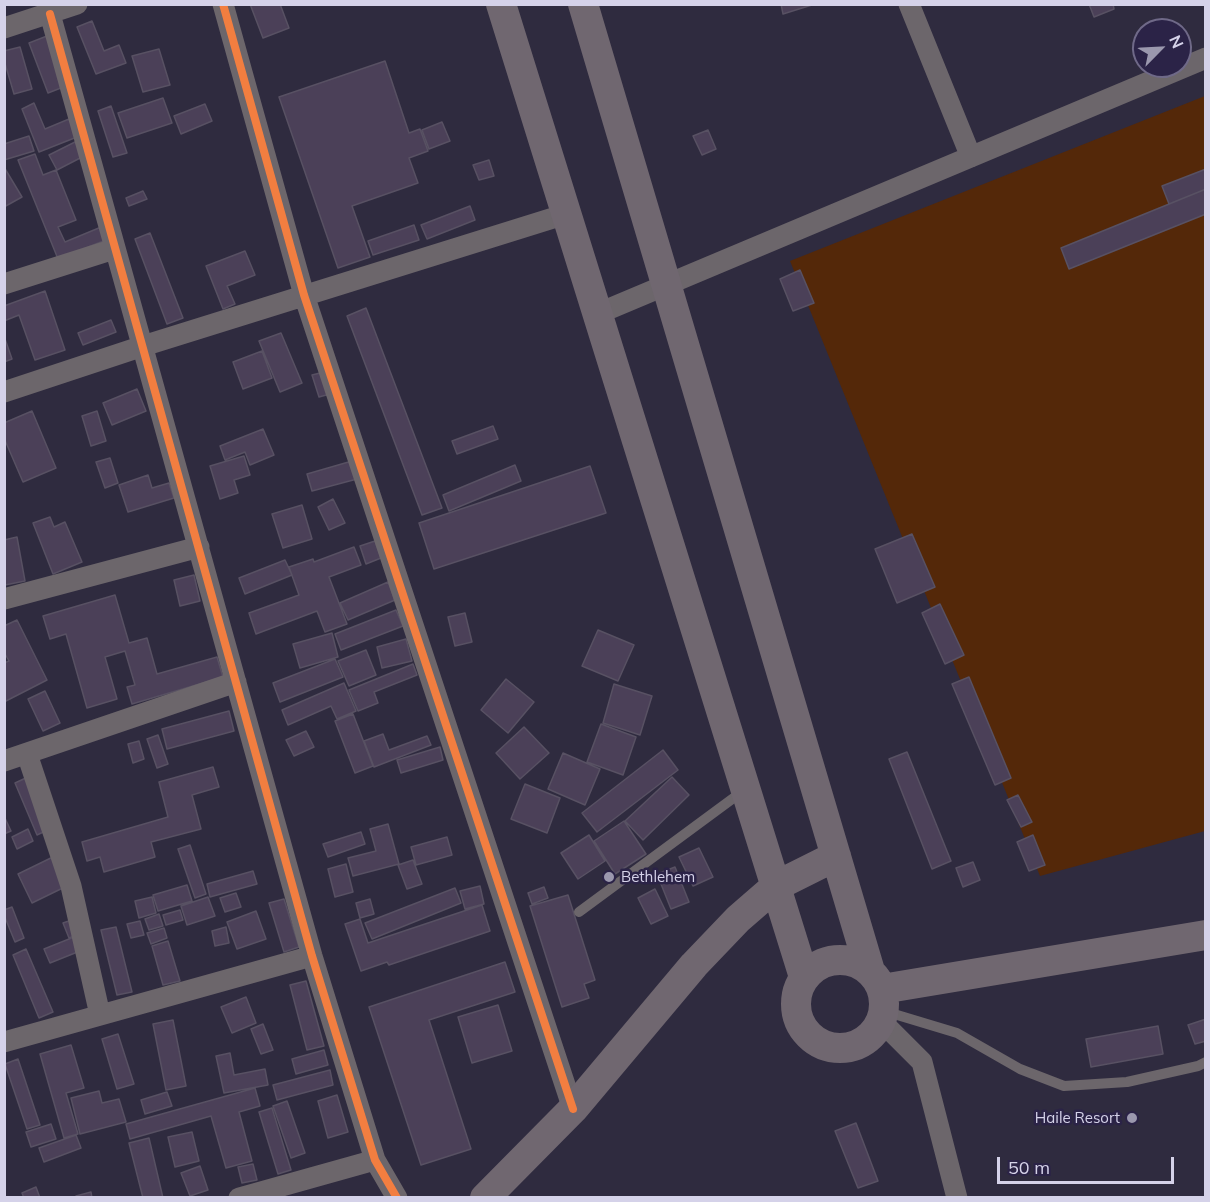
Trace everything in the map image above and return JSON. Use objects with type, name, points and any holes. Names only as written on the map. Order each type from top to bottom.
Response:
[{"type":"street","points":[[4,28],[76,4]]},
{"type":"street","points":[[223,4],[304,295],[573,1109]]},
{"type":"street","points":[[501,4],[804,977]]},
{"type":"street","points":[[583,4],[879,998],[868,1038],[859,1044],[838,1049],[818,1042],[802,1028],[798,1018],[796,997],[804,977],[820,964],[841,959],[862,965],[879,998],[922,1062],[957,1197]]},
{"type":"street","points":[[909,4],[971,157]]},
{"type":"street","points":[[50,14],[312,956],[375,1160],[397,1197]]},
{"type":"street","points":[[597,314],[1206,58]]},
{"type":"street","points":[[4,392],[566,213]]},
{"type":"street","points":[[4,284],[114,249]]},
{"type":"street","points":[[4,600],[199,547]]},
{"type":"street","points":[[4,761],[236,682]]},
{"type":"street","points":[[27,754],[71,886],[100,1015]]},
{"type":"street","points":[[485,1197],[573,1109],[715,941],[776,886],[836,856]]},
{"type":"street","points":[[879,998],[1206,935]]},
{"type":"street","points":[[4,1042],[312,956]]},
{"type":"street","points":[[239,1197],[375,1160]]},
{"type":"lane","points":[[579,912],[745,789]]},
{"type":"lane","points":[[879,998],[957,1033],[1020,1069],[1064,1086],[1127,1082],[1198,1066],[1206,1062]]},
{"type":"shaded area","points":[[1205,96],[1205,831],[1040,876],[790,261]]},
{"type":"building","points":[[250,4],[280,4],[289,28],[263,38]]},
{"type":"building","points":[[781,4],[815,4],[783,14]]},
{"type":"building","points":[[1089,4],[1113,4],[1114,9],[1094,17]]},
{"type":"building","points":[[92,21],[104,51],[119,45],[126,63],[96,74],[77,27]]},
{"type":"building","points":[[47,36],[66,86],[48,93],[29,43]]},
{"type":"building","points":[[20,47],[32,89],[14,94],[4,60],[4,51]]},
{"type":"building","points":[[159,49],[170,85],[143,92],[132,56]]},
{"type":"building","points":[[385,61],[409,133],[420,129],[428,151],[409,158],[418,183],[352,206],[370,257],[338,268],[279,97]]},
{"type":"building","points":[[163,98],[172,123],[127,138],[118,113]]},
{"type":"building","points":[[34,103],[45,129],[69,119],[77,137],[39,152],[22,109]]},
{"type":"building","points":[[205,104],[212,121],[181,134],[174,116]]},
{"type":"building","points":[[111,106],[127,153],[113,157],[98,111]]},
{"type":"building","points":[[442,122],[450,141],[429,149],[422,130]]},
{"type":"building","points":[[708,130],[716,149],[702,155],[693,136]]},
{"type":"building","points":[[29,136],[34,151],[4,160],[4,144]]},
{"type":"building","points":[[77,141],[84,156],[57,170],[49,155]]},
{"type":"building","points":[[35,154],[43,175],[56,170],[76,220],[58,227],[65,242],[106,225],[111,238],[58,259],[18,160]]},
{"type":"building","points":[[489,160],[494,176],[479,180],[473,165]]},
{"type":"building","points":[[4,167],[22,197],[4,207],[5,189]]},
{"type":"building","points":[[1206,169],[1206,189],[1169,204],[1162,186]]},
{"type":"building","points":[[1206,189],[1206,214],[1069,269],[1061,248]]},
{"type":"building","points":[[143,191],[147,199],[129,206],[126,198]]},
{"type":"building","points":[[470,206],[475,220],[427,239],[421,225]]},
{"type":"building","points":[[414,225],[419,240],[373,255],[368,241]]},
{"type":"building","points":[[150,233],[183,318],[167,324],[135,239]]},
{"type":"building","points":[[245,251],[255,275],[227,286],[235,304],[223,309],[206,266]]},
{"type":"building","points":[[800,270],[814,303],[793,311],[780,279]]},
{"type":"building","points":[[45,291],[65,350],[35,360],[19,315],[4,321],[4,306]]},
{"type":"building","points":[[366,308],[442,508],[422,515],[347,316]]},
{"type":"building","points":[[111,320],[116,332],[83,345],[78,333]]},
{"type":"building","points":[[281,333],[302,383],[280,392],[259,341]]},
{"type":"building","points":[[4,336],[12,359],[4,362]]},
{"type":"building","points":[[262,351],[272,378],[243,389],[233,362]]},
{"type":"building","points":[[324,372],[330,394],[319,397],[312,375]]},
{"type":"building","points":[[137,389],[146,411],[112,425],[103,403]]},
{"type":"building","points":[[32,411],[56,468],[23,482],[4,438],[4,423]]},
{"type":"building","points":[[97,411],[106,441],[91,446],[82,416]]},
{"type":"building","points":[[493,426],[498,439],[457,454],[452,441]]},
{"type":"building","points":[[263,429],[274,455],[250,465],[245,452],[225,460],[220,446]]},
{"type":"building","points":[[244,456],[250,475],[234,480],[238,493],[220,499],[210,466]]},
{"type":"building","points":[[110,458],[118,483],[105,488],[96,462]]},
{"type":"building","points":[[352,461],[357,479],[312,491],[307,474]]},
{"type":"building","points":[[515,465],[521,481],[449,511],[443,495]]},
{"type":"building","points":[[590,466],[606,513],[434,569],[419,523]]},
{"type":"building","points":[[148,475],[152,488],[169,483],[174,498],[128,512],[119,485]]},
{"type":"building","points":[[333,499],[345,523],[329,530],[318,507]]},
{"type":"building","points":[[302,505],[312,539],[283,548],[272,514]]},
{"type":"building","points":[[50,517],[54,527],[65,522],[82,562],[53,574],[33,523]]},
{"type":"building","points":[[912,534],[935,587],[897,603],[875,549]]},
{"type":"building","points":[[17,537],[25,581],[5,585],[4,540]]},
{"type":"building","points":[[375,541],[381,558],[366,564],[360,546]]},
{"type":"building","points":[[354,547],[361,565],[329,577],[347,624],[325,632],[317,611],[256,634],[249,613],[299,595],[289,567],[313,559],[314,562]]},
{"type":"building","points":[[285,560],[292,575],[245,594],[239,578]]},
{"type":"building","points":[[194,575],[200,601],[180,606],[174,580]]},
{"type":"building","points":[[388,582],[395,600],[348,620],[340,603]]},
{"type":"building","points":[[115,595],[129,643],[147,638],[157,674],[217,657],[223,677],[132,704],[127,687],[135,685],[125,651],[105,657],[117,699],[87,708],[66,634],[50,639],[43,616]]},
{"type":"building","points":[[940,604],[964,655],[945,664],[922,613]]},
{"type":"building","points":[[396,610],[403,626],[341,650],[335,634]]},
{"type":"building","points":[[465,613],[472,642],[455,646],[448,617]]},
{"type":"building","points":[[17,620],[47,680],[4,702],[4,663],[9,661],[4,652],[4,626]]},
{"type":"building","points":[[598,630],[634,645],[618,681],[582,666]]},
{"type":"building","points":[[332,633],[338,657],[300,668],[293,644]]},
{"type":"building","points":[[406,639],[412,661],[382,668],[377,647]]},
{"type":"building","points":[[366,650],[376,675],[349,686],[338,661]]},
{"type":"building","points":[[335,659],[343,677],[280,702],[273,683]]},
{"type":"building","points":[[413,664],[417,675],[374,692],[378,703],[358,711],[349,690]]},
{"type":"building","points":[[969,677],[1011,778],[995,785],[952,684]]},
{"type":"building","points":[[506,679],[534,702],[508,733],[481,710]]},
{"type":"building","points":[[344,683],[356,711],[337,719],[331,706],[288,725],[282,710]]},
{"type":"building","points":[[614,684],[652,696],[640,735],[603,723]]},
{"type":"building","points":[[45,691],[60,723],[43,731],[28,699]]},
{"type":"building","points":[[229,711],[234,731],[167,749],[162,729]]},
{"type":"building","points":[[353,714],[373,766],[355,773],[335,721]]},
{"type":"building","points":[[601,724],[636,737],[623,775],[587,762]]},
{"type":"building","points":[[524,727],[549,753],[520,779],[496,753]]},
{"type":"building","points":[[306,731],[314,747],[294,756],[286,740]]},
{"type":"building","points":[[383,734],[389,750],[427,736],[431,745],[374,767],[364,741]]},
{"type":"building","points":[[158,735],[168,764],[157,768],[147,739]]},
{"type":"building","points":[[139,741],[144,759],[133,763],[128,744]]},
{"type":"building","points":[[440,747],[443,760],[401,773],[397,760]]},
{"type":"building","points":[[663,750],[678,770],[597,832],[582,813]]},
{"type":"building","points":[[907,752],[951,861],[932,869],[889,759]]},
{"type":"building","points":[[563,753],[600,769],[585,805],[548,789]]},
{"type":"building","points":[[213,767],[219,787],[192,795],[201,829],[151,842],[155,857],[104,872],[100,857],[87,861],[82,842],[168,817],[159,782]]},
{"type":"building","points":[[30,776],[52,828],[37,835],[15,783]]},
{"type":"building","points":[[672,777],[689,795],[643,840],[625,821]]},
{"type":"building","points":[[525,784],[560,798],[547,833],[511,819]]},
{"type":"building","points":[[1018,795],[1032,822],[1021,827],[1007,800]]},
{"type":"building","points":[[4,816],[11,831],[4,834]]},
{"type":"building","points":[[624,821],[646,854],[615,874],[594,841]]},
{"type":"building","points":[[388,824],[399,864],[353,876],[348,858],[376,851],[370,829]]},
{"type":"building","points":[[28,829],[33,841],[17,849],[12,837]]},
{"type":"building","points":[[361,832],[365,844],[328,857],[323,844]]},
{"type":"building","points":[[589,835],[605,861],[578,879],[561,853]]},
{"type":"building","points":[[1033,835],[1045,865],[1029,871],[1017,842]]},
{"type":"building","points":[[447,837],[452,855],[416,865],[411,847]]},
{"type":"building","points":[[190,845],[206,894],[195,898],[178,849]]},
{"type":"building","points":[[699,848],[713,877],[693,886],[679,857]]},
{"type":"building","points":[[57,855],[71,884],[32,903],[18,874]]},
{"type":"building","points":[[413,860],[422,884],[407,889],[398,865]]},
{"type":"building","points":[[973,862],[980,880],[963,887],[956,868]]},
{"type":"building","points":[[346,864],[353,892],[335,897],[328,869]]},
{"type":"building","points":[[675,867],[689,902],[671,909],[657,874]]},
{"type":"building","points":[[253,871],[257,884],[210,897],[207,884]]},
{"type":"building","points":[[187,885],[192,901],[158,911],[153,895]]},
{"type":"building","points":[[480,886],[484,904],[465,909],[460,891]]},
{"type":"building","points":[[544,887],[548,898],[532,904],[528,893]]},
{"type":"building","points":[[455,888],[461,903],[372,939],[365,923]]},
{"type":"building","points":[[655,889],[668,916],[651,924],[638,898]]},
{"type":"building","points":[[236,893],[241,907],[225,912],[220,898]]},
{"type":"building","points":[[568,895],[595,980],[584,984],[589,998],[562,1007],[530,906]]},
{"type":"building","points":[[152,897],[156,913],[139,918],[135,901]]},
{"type":"building","points":[[208,897],[215,916],[187,925],[181,906]]},
{"type":"building","points":[[284,899],[299,947],[284,952],[269,903]]},
{"type":"building","points":[[370,899],[374,914],[360,918],[356,903]]},
{"type":"building","points":[[482,905],[490,931],[389,965],[387,962],[361,971],[345,924],[360,919],[368,943]]},
{"type":"building","points":[[12,907],[24,938],[15,942],[4,915],[4,910]]},
{"type":"building","points":[[180,910],[183,920],[166,925],[163,915]]},
{"type":"building","points":[[256,911],[266,939],[237,949],[227,922]]},
{"type":"building","points":[[159,914],[163,926],[149,930],[145,919]]},
{"type":"building","points":[[80,917],[85,932],[69,938],[63,923]]},
{"type":"building","points":[[140,921],[144,935],[131,938],[127,924]]},
{"type":"building","points":[[116,927],[132,992],[117,995],[101,930]]},
{"type":"building","points":[[226,927],[229,943],[215,946],[212,931]]},
{"type":"building","points":[[164,928],[167,938],[151,944],[147,933]]},
{"type":"building","points":[[84,933],[90,947],[50,963],[44,949]]},
{"type":"building","points":[[168,941],[180,981],[163,985],[152,946]]},
{"type":"building","points":[[26,949],[53,1012],[39,1018],[13,955]]},
{"type":"building","points":[[505,962],[515,992],[429,1020],[471,1149],[421,1165],[369,1007]]},
{"type":"building","points":[[306,981],[324,1046],[307,1050],[290,985]]},
{"type":"building","points":[[246,997],[256,1023],[232,1033],[221,1007]]},
{"type":"building","points":[[498,1005],[512,1051],[472,1063],[458,1017]]},
{"type":"building","points":[[1206,1019],[1206,1041],[1195,1044],[1188,1025]]},
{"type":"building","points":[[173,1020],[186,1086],[166,1090],[153,1024]]},
{"type":"building","points":[[263,1024],[273,1050],[261,1054],[251,1029]]},
{"type":"building","points":[[1158,1026],[1163,1054],[1091,1067],[1086,1039]]},
{"type":"building","points":[[118,1034],[134,1084],[117,1089],[102,1039]]},
{"type":"building","points":[[71,1045],[84,1088],[66,1093],[78,1134],[64,1138],[40,1054]]},
{"type":"building","points":[[324,1050],[328,1065],[296,1074],[292,1059]]},
{"type":"building","points":[[230,1053],[234,1075],[265,1069],[268,1085],[224,1093],[216,1056]]},
{"type":"building","points":[[18,1059],[40,1125],[27,1129],[5,1064]]},
{"type":"building","points":[[330,1070],[333,1085],[277,1100],[273,1085]]},
{"type":"building","points":[[255,1088],[260,1106],[239,1112],[252,1161],[226,1168],[211,1116],[130,1139],[126,1124]]},
{"type":"building","points":[[99,1091],[102,1103],[119,1099],[126,1122],[80,1134],[71,1098]]},
{"type":"building","points":[[167,1092],[172,1106],[145,1114],[141,1100]]},
{"type":"building","points":[[337,1095],[348,1132],[328,1138],[318,1101]]},
{"type":"building","points":[[287,1101],[305,1153],[291,1158],[273,1106]]},
{"type":"building","points":[[272,1108],[291,1170],[278,1174],[259,1112]]},
{"type":"building","points":[[856,1123],[878,1181],[858,1188],[835,1131]]},
{"type":"building","points":[[51,1124],[56,1139],[31,1147],[26,1132]]},
{"type":"building","points":[[192,1132],[199,1161],[175,1167],[168,1137]]},
{"type":"building","points":[[76,1135],[81,1148],[44,1162],[39,1148]]},
{"type":"building","points":[[149,1138],[163,1198],[143,1198],[129,1143]]},
{"type":"building","points":[[253,1164],[257,1180],[242,1183],[238,1167]]},
{"type":"building","points":[[200,1166],[208,1190],[190,1196],[181,1173]]},
{"type":"building","points":[[36,1187],[40,1198],[24,1198],[22,1193]]},
{"type":"building","points":[[91,1192],[92,1198],[76,1198],[76,1196]]},
{"type":"cycle path","points":[[223,4],[304,295],[573,1109]]},
{"type":"cycle path","points":[[50,14],[312,956],[375,1160],[397,1198]]},
{"type":"place","name":"Bethlehem","points":[[609,877]]},
{"type":"place","name":"Haile Resort","points":[[1132,1118]]}]
